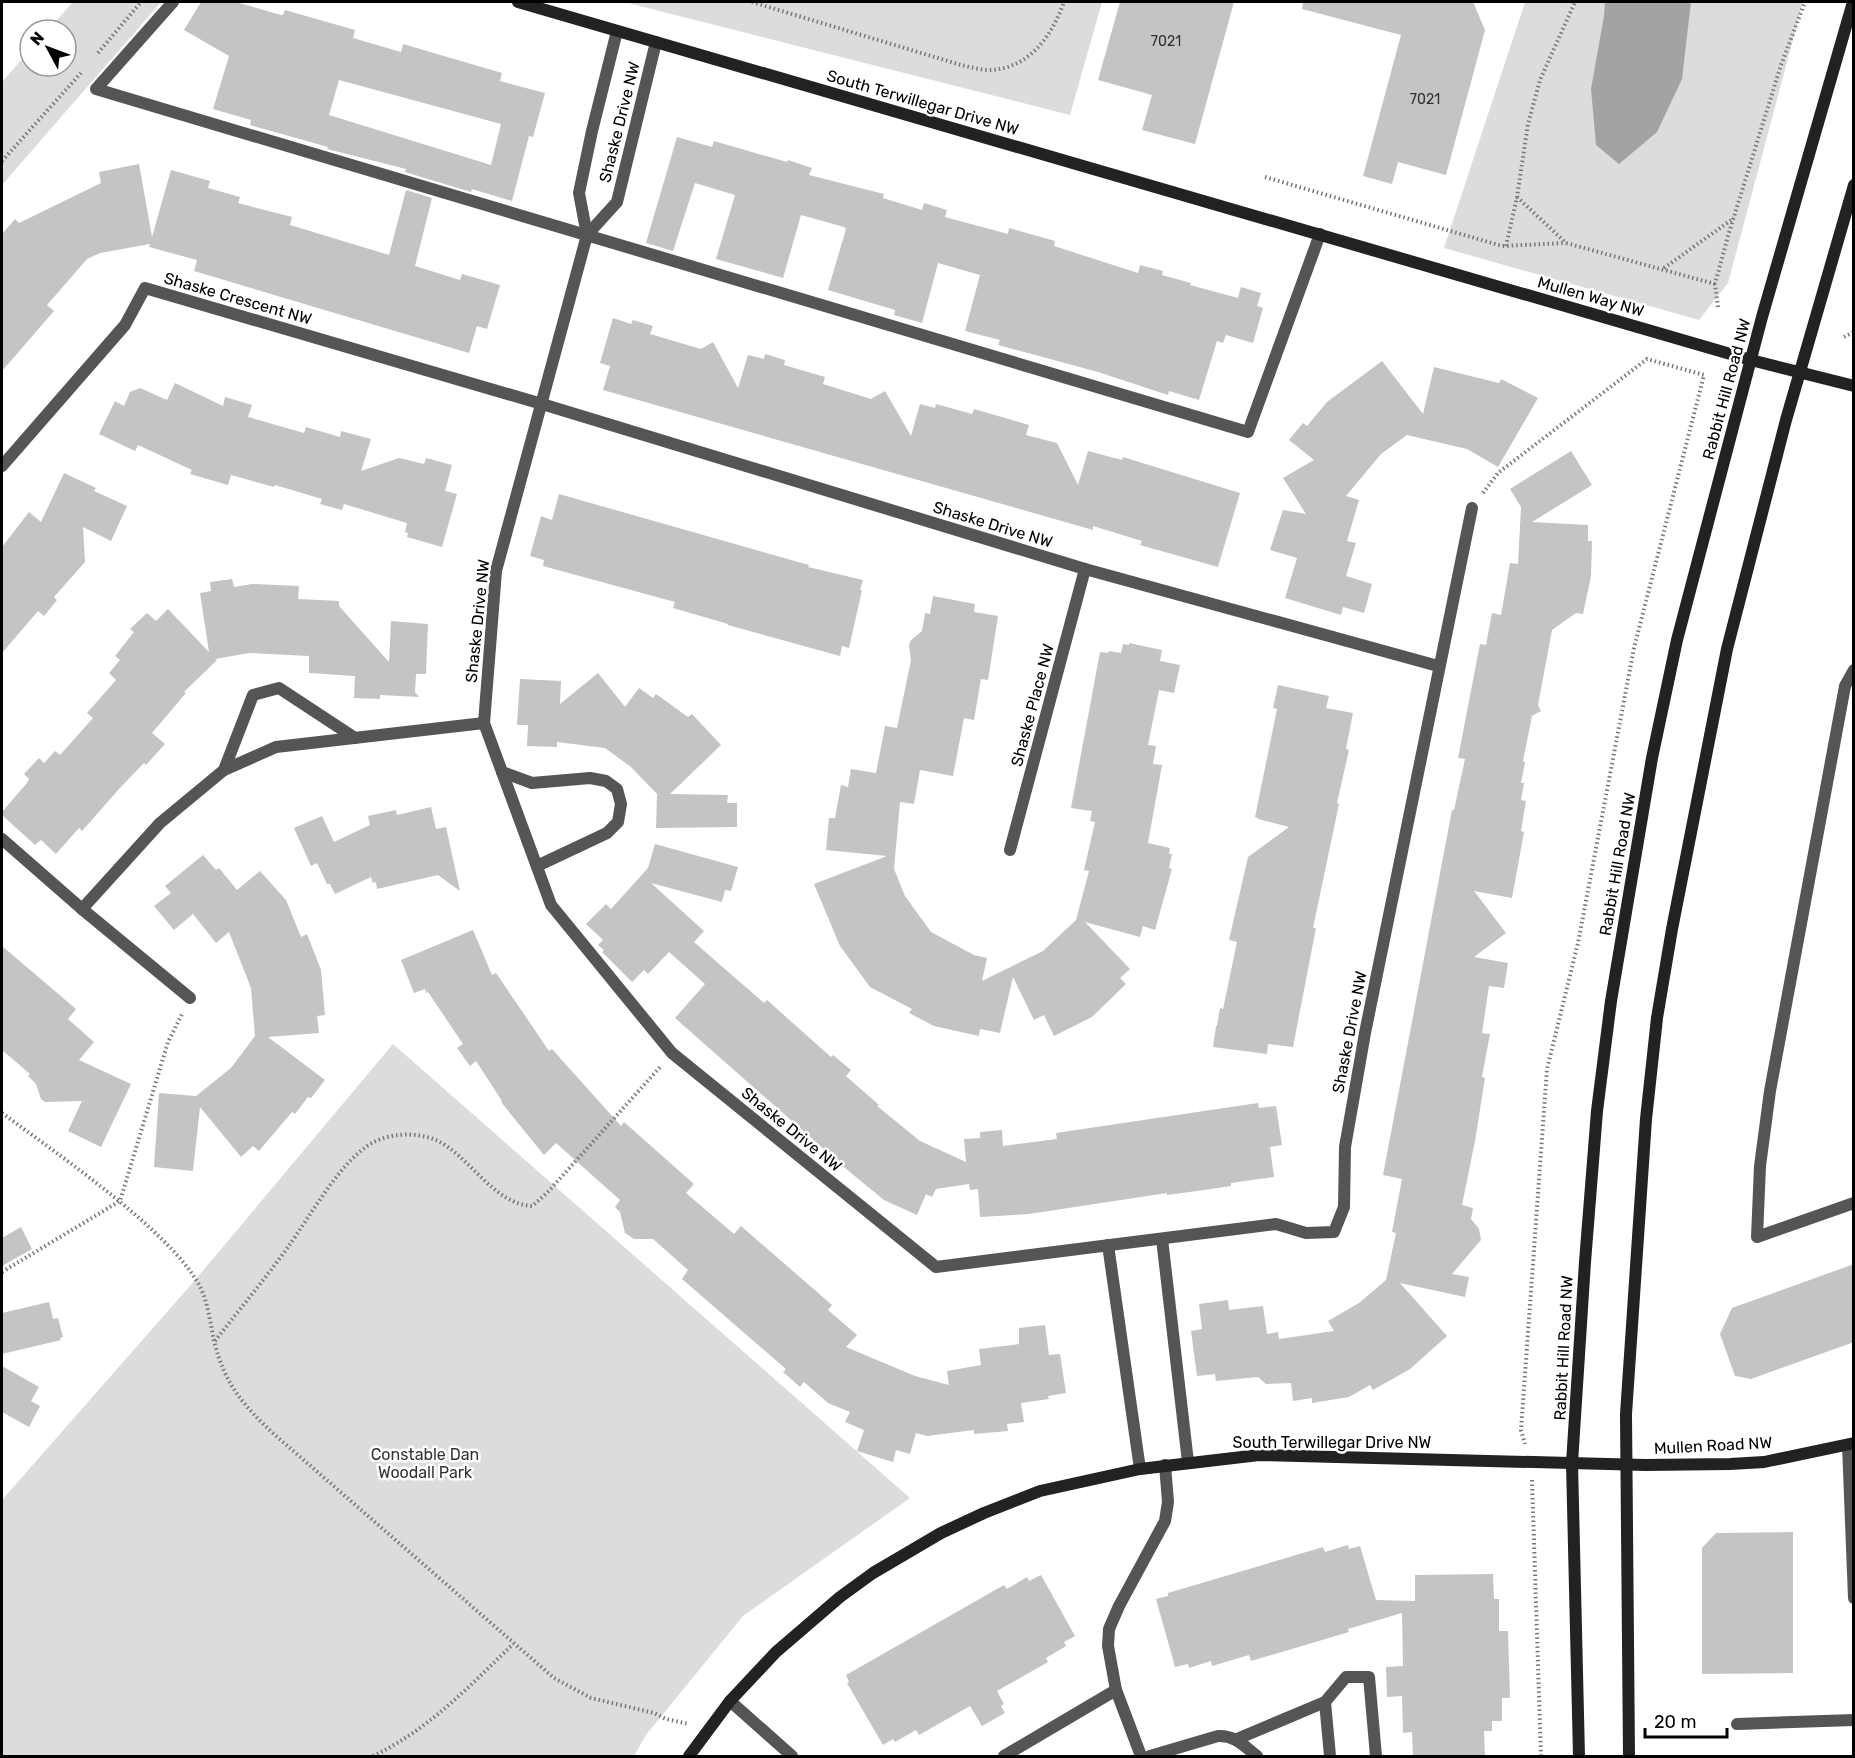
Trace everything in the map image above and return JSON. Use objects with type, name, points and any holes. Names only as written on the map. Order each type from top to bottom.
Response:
[{"type":"main road","name":"South Terwillegar Drive NW","points":[[518,2],[1320,234]]},
{"type":"main road","name":"Rabbit Hill Road NW","points":[[1579,1756],[1572,1463],[1584,1262],[1597,1111],[1611,1001],[1652,758],[1677,640],[1751,360],[1853,2]]},
{"type":"main road","points":[[1629,1756],[1626,1414],[1646,1119],[1657,1018],[1672,929],[1727,649],[1786,420],[1854,185]]},
{"type":"main road","name":"Mullen Way NW","points":[[1320,234],[1751,360],[1854,386]]},
{"type":"main road","name":"Mullen Road NW","points":[[1572,1463],[1730,1464],[1764,1462],[1851,1444]]},
{"type":"main road","name":"South Terwillegar Drive NW","points":[[689,1756],[730,1701],[776,1652],[809,1621],[864,1579],[906,1552],[984,1513],[1040,1491],[1140,1469],[1259,1455],[1572,1463]]},
{"type":"street","points":[[173,2],[96,89],[1248,432],[1320,234]]},
{"type":"street","name":"Shaske Drive NW","points":[[617,31],[591,131],[579,194],[587,235],[496,571],[484,723],[551,905],[672,1053],[936,1267],[1276,1224],[1306,1233],[1334,1232],[1344,1207],[1347,1136],[1365,1033],[1472,508]]},
{"type":"street","name":"Shaske Drive NW","points":[[587,235],[617,202],[656,42]]},
{"type":"street","name":"Shaske Crescent NW","points":[[2,466],[125,325],[146,288],[542,404]]},
{"type":"street","name":"Shaske Drive NW","points":[[542,404],[1085,569],[1438,666]]},
{"type":"street","name":"Shaske Place NW","points":[[1010,850],[1085,569]]},
{"type":"street","points":[[1854,670],[1845,686],[1772,1079],[1760,1166],[1757,1238],[1854,1203]]},
{"type":"street","points":[[224,770],[253,695],[279,688],[355,738]]},
{"type":"street","points":[[82,909],[160,823],[224,770],[276,747],[484,723]]},
{"type":"street","points":[[502,772],[532,783],[590,778],[606,781],[617,789],[621,804],[618,822],[607,833],[537,866]]},
{"type":"street","points":[[2,839],[190,998]]},
{"type":"street","points":[[1162,1239],[1188,1462]]},
{"type":"street","points":[[1108,1245],[1140,1469]]},
{"type":"street","points":[[1851,1444],[1854,1598]]},
{"type":"street","points":[[1141,1756],[1116,1690],[1108,1646],[1109,1629],[1165,1521],[1168,1502],[1165,1466]]},
{"type":"street","points":[[1237,1739],[1325,1702],[1346,1677],[1369,1677],[1376,1756]]},
{"type":"street","points":[[1004,1756],[1021,1753],[1116,1690]]},
{"type":"street","points":[[730,1701],[792,1756]]},
{"type":"street","points":[[1325,1702],[1330,1756]]},
{"type":"street","points":[[1737,1724],[1854,1720]]},
{"type":"street","points":[[1150,1756],[1218,1736],[1237,1739],[1257,1756]]},
{"type":"path","points":[[96,56],[141,2]]},
{"type":"path","points":[[752,2],[961,65],[988,70],[1004,68],[1024,59],[1040,48],[1064,2]]},
{"type":"path","points":[[1506,246],[1517,197],[1528,124],[1540,80],[1575,2]]},
{"type":"path","points":[[1718,307],[1715,284],[1781,65],[1805,2]]},
{"type":"path","points":[[2,161],[88,65]]},
{"type":"path","points":[[1265,177],[1506,246],[1566,243],[1664,268],[1715,284]]},
{"type":"path","points":[[1517,197],[1566,243]]},
{"type":"path","points":[[1664,268],[1734,218]]},
{"type":"path","points":[[1844,337],[1854,332]]},
{"type":"path","points":[[1472,508],[1498,473],[1647,359],[1704,375],[1634,648],[1578,943],[1547,1069],[1521,1430],[1532,1462],[1541,1756]]},
{"type":"path","points":[[2,1272],[120,1201],[168,1042],[190,998]]},
{"type":"path","points":[[214,1342],[286,1250],[342,1170],[354,1155],[374,1142],[397,1135],[415,1135],[435,1140],[455,1154],[502,1195],[522,1205],[532,1206],[547,1193],[672,1053]]},
{"type":"path","points":[[2,1113],[120,1201],[184,1262],[200,1286],[220,1361],[241,1401],[256,1417],[513,1644],[554,1678],[591,1698],[654,1713],[666,1719],[709,1728]]},
{"type":"path","points":[[373,1756],[436,1715],[467,1689],[513,1644]]},
{"type":"green space","points":[[73,2],[161,2],[2,185],[2,82],[18,64],[18,78],[78,78],[78,18],[59,18]]},
{"type":"green space","points":[[624,2],[1102,2],[1070,115]]},
{"type":"green space","points":[[1525,2],[1803,2],[1728,283],[1699,320],[1444,248]]},
{"type":"green space","name":"Constable Dan Woodall Park","points":[[393,1044],[910,1498],[743,1616],[646,1735],[634,1756],[2,1756],[2,1500],[196,1279]]},
{"type":"shaded area","points":[[1605,2],[1691,2],[1682,79],[1657,132],[1619,164],[1596,145],[1591,89]]},
{"type":"building","points":[[201,2],[236,2],[281,15],[285,10],[355,30],[353,38],[401,52],[403,44],[502,73],[500,81],[545,93],[533,137],[529,136],[512,201],[472,189],[471,192],[405,172],[406,169],[327,149],[328,147],[250,125],[251,120],[213,109],[229,56],[184,30]],"holes":[[[339,80],[501,124],[491,165],[329,115]]]},
{"type":"building","points":[[1120,2],[1234,2],[1195,144],[1142,130],[1152,95],[1098,80]]},
{"type":"building","points":[[1303,2],[1473,2],[1485,30],[1446,175],[1398,162],[1392,184],[1363,176],[1401,35],[1302,9]]},
{"type":"building","points":[[677,137],[712,147],[714,141],[787,162],[788,160],[812,168],[809,175],[884,194],[883,198],[922,210],[924,203],[947,210],[945,217],[1008,234],[1009,228],[1055,241],[1054,246],[1138,273],[1140,265],[1163,271],[1162,275],[1191,283],[1190,285],[1238,298],[1241,287],[1261,293],[1257,306],[1263,308],[1253,343],[1226,335],[1223,343],[1217,341],[1199,400],[1169,391],[1168,395],[1098,372],[998,345],[1000,340],[965,331],[980,275],[938,263],[922,323],[894,315],[895,310],[828,290],[846,229],[844,227],[801,215],[783,278],[716,259],[735,195],[695,183],[673,251],[646,243]]},
{"type":"building","points":[[139,164],[152,237],[171,170],[210,181],[208,188],[240,197],[238,203],[292,217],[290,225],[389,255],[406,190],[432,198],[415,266],[460,280],[462,274],[500,285],[487,329],[477,326],[469,353],[194,271],[197,260],[149,247],[150,244],[100,253],[87,259],[47,305],[54,311],[2,371],[2,234],[15,219],[19,223],[101,183],[99,172]]},
{"type":"building","points":[[613,318],[631,324],[633,320],[653,326],[650,334],[701,349],[713,342],[738,388],[748,355],[764,359],[765,354],[785,360],[784,365],[825,377],[823,384],[871,399],[885,391],[911,436],[920,404],[935,408],[936,404],[972,414],[974,409],[1029,425],[1026,435],[1057,443],[1078,485],[1088,451],[1122,460],[1123,457],[1240,493],[1218,567],[1140,545],[1142,541],[1093,526],[1093,530],[603,390],[610,366],[600,363]]},
{"type":"building","points":[[1382,361],[1423,414],[1434,367],[1499,383],[1501,379],[1538,398],[1498,467],[1467,449],[1407,435],[1381,454],[1346,496],[1359,500],[1347,541],[1356,543],[1346,576],[1372,584],[1364,613],[1343,607],[1341,615],[1285,598],[1297,558],[1270,550],[1283,510],[1306,514],[1283,478],[1314,460],[1289,440],[1303,423],[1307,426],[1327,402]]},
{"type":"building","points":[[175,383],[223,406],[225,397],[252,405],[248,417],[304,433],[306,427],[340,437],[341,431],[371,439],[361,471],[399,458],[424,464],[426,458],[452,465],[445,491],[457,494],[442,547],[407,537],[408,533],[405,532],[407,523],[344,504],[342,510],[320,504],[322,499],[231,475],[228,485],[190,474],[192,470],[138,445],[135,451],[99,434],[115,401],[124,406],[130,392],[140,388],[167,400]]},
{"type":"building","points":[[1571,451],[1592,485],[1532,522],[1588,525],[1588,541],[1592,541],[1591,576],[1583,614],[1576,613],[1552,630],[1538,705],[1541,711],[1532,716],[1523,761],[1525,762],[1521,783],[1524,783],[1521,800],[1526,801],[1521,831],[1524,832],[1512,898],[1474,891],[1506,933],[1474,957],[1508,963],[1504,988],[1489,986],[1482,1033],[1490,1034],[1482,1077],[1485,1078],[1462,1205],[1473,1208],[1471,1219],[1479,1229],[1481,1240],[1452,1274],[1469,1277],[1465,1297],[1400,1283],[1447,1336],[1410,1369],[1373,1390],[1370,1385],[1349,1397],[1312,1403],[1312,1398],[1293,1401],[1291,1383],[1266,1384],[1258,1377],[1216,1381],[1215,1374],[1197,1376],[1191,1331],[1202,1329],[1199,1304],[1228,1300],[1229,1310],[1263,1306],[1267,1334],[1278,1332],[1279,1339],[1334,1331],[1328,1321],[1359,1303],[1386,1280],[1396,1233],[1392,1232],[1402,1179],[1383,1175],[1452,810],[1454,810],[1465,759],[1458,758],[1480,644],[1486,645],[1492,613],[1501,615],[1510,563],[1518,564],[1521,507],[1510,489]]},
{"type":"building","points":[[64,473],[96,488],[94,491],[127,506],[111,541],[83,527],[85,562],[54,597],[57,600],[44,616],[38,611],[2,653],[2,547],[29,512],[41,522]]},
{"type":"building","points":[[559,494],[809,565],[808,567],[863,580],[849,648],[842,646],[840,656],[673,608],[675,602],[543,566],[544,560],[530,556],[541,516],[552,520]]},
{"type":"building","points":[[232,579],[234,587],[252,584],[299,586],[298,599],[339,601],[339,606],[389,662],[391,621],[428,624],[426,674],[416,674],[415,692],[419,697],[380,695],[380,699],[354,698],[355,676],[309,673],[309,656],[249,653],[215,659],[217,660],[184,692],[186,693],[152,733],[165,744],[146,765],[144,763],[82,831],[79,828],[56,854],[41,840],[35,845],[2,815],[2,812],[27,783],[29,779],[24,774],[39,758],[44,763],[55,751],[60,755],[93,718],[87,713],[116,680],[109,673],[120,660],[115,656],[134,632],[130,629],[147,613],[156,621],[168,609],[209,652],[200,593],[211,591],[210,582]]},
{"type":"building","points":[[933,596],[975,604],[974,612],[998,616],[988,680],[981,679],[974,720],[964,718],[953,776],[920,770],[914,804],[900,802],[894,869],[905,896],[931,932],[974,955],[987,958],[982,981],[1043,951],[1076,920],[1089,871],[1084,870],[1095,822],[1090,821],[1092,811],[1071,808],[1100,652],[1121,653],[1123,644],[1129,645],[1129,643],[1162,650],[1160,661],[1180,665],[1174,693],[1159,690],[1148,745],[1156,746],[1153,764],[1162,765],[1148,843],[1170,848],[1169,854],[1172,854],[1169,868],[1172,869],[1155,930],[1143,926],[1140,937],[1085,922],[1130,969],[1120,978],[1126,984],[1092,1017],[1054,1036],[1044,1015],[1034,1020],[1013,977],[1000,1033],[980,1029],[979,1036],[934,1026],[909,1013],[912,1009],[870,987],[840,946],[814,884],[887,856],[826,850],[829,818],[835,818],[841,785],[848,787],[851,769],[876,773],[885,726],[897,728],[911,660],[909,645],[911,640],[922,631],[925,613],[930,614]]},
{"type":"building","points":[[598,673],[625,707],[639,688],[653,698],[656,694],[688,717],[692,714],[721,745],[670,794],[728,795],[727,803],[737,803],[737,827],[656,828],[657,794],[631,767],[605,748],[557,742],[557,747],[527,746],[528,725],[517,725],[520,679],[561,681],[560,704]]},
{"type":"building","points":[[1278,685],[1329,696],[1326,708],[1353,713],[1346,749],[1349,750],[1313,928],[1316,928],[1293,1047],[1268,1044],[1267,1054],[1213,1047],[1220,1008],[1223,1009],[1237,942],[1229,940],[1248,857],[1289,827],[1255,817],[1277,709],[1273,708]]},
{"type":"building","points":[[431,807],[436,829],[446,827],[460,891],[438,875],[377,889],[376,882],[373,883],[371,877],[335,894],[330,884],[327,884],[317,863],[311,866],[294,828],[322,816],[334,842],[370,825],[368,816],[396,810],[397,815]]},
{"type":"building","points":[[655,844],[738,867],[731,891],[725,890],[722,902],[651,883],[704,931],[694,942],[764,1003],[767,1000],[831,1057],[833,1055],[851,1070],[846,1076],[879,1105],[877,1106],[920,1141],[966,1162],[964,1139],[980,1138],[980,1132],[1002,1130],[1003,1146],[1057,1139],[1056,1133],[1258,1103],[1259,1108],[1276,1106],[1282,1145],[1270,1147],[1274,1177],[1231,1183],[1231,1186],[1167,1195],[1167,1193],[1029,1214],[980,1217],[978,1189],[970,1190],[969,1184],[936,1189],[932,1197],[926,1194],[917,1215],[884,1200],[675,1018],[705,984],[669,952],[648,974],[644,970],[632,982],[602,952],[604,950],[598,945],[603,940],[586,924],[606,904],[611,909],[648,868]]},
{"type":"building","points":[[203,855],[216,870],[219,868],[237,890],[260,871],[286,900],[301,937],[307,934],[321,970],[325,1015],[317,1016],[319,1033],[268,1037],[325,1080],[295,1114],[292,1112],[259,1151],[253,1146],[241,1157],[200,1107],[193,1171],[154,1167],[159,1093],[196,1096],[231,1068],[255,1036],[251,988],[229,932],[216,943],[193,914],[174,930],[154,906],[171,893],[165,886]]},
{"type":"building","points":[[473,930],[492,975],[496,973],[549,1051],[552,1049],[621,1126],[624,1122],[694,1184],[686,1193],[734,1234],[741,1226],[832,1305],[828,1310],[857,1335],[846,1347],[915,1376],[949,1385],[947,1371],[981,1365],[979,1349],[1019,1344],[1019,1328],[1045,1325],[1049,1355],[1060,1354],[1066,1393],[1048,1396],[1049,1399],[1021,1403],[1024,1422],[1007,1424],[1008,1431],[974,1434],[974,1430],[927,1436],[916,1433],[910,1454],[896,1450],[893,1462],[857,1451],[864,1430],[845,1422],[850,1412],[828,1403],[804,1382],[800,1387],[783,1372],[786,1369],[682,1279],[688,1270],[653,1239],[634,1239],[625,1233],[620,1212],[615,1207],[620,1200],[556,1143],[544,1155],[501,1102],[476,1061],[470,1066],[457,1048],[463,1044],[428,992],[426,993],[425,989],[414,993],[401,960]]},
{"type":"building","points":[[2,946],[76,1009],[68,1019],[94,1042],[79,1060],[131,1084],[101,1147],[68,1131],[82,1101],[45,1102],[41,1099],[36,1084],[28,1076],[30,1074],[2,1050]]},
{"type":"building","points":[[21,1227],[32,1249],[2,1266],[2,1238]]},
{"type":"building","points":[[1854,1264],[1854,1342],[1751,1379],[1735,1376],[1720,1334],[1732,1308]]},
{"type":"building","points":[[49,1302],[53,1319],[58,1318],[63,1337],[60,1338],[61,1340],[2,1354],[2,1313]]},
{"type":"building","points":[[2,1366],[39,1387],[31,1401],[40,1406],[29,1427],[2,1412]]},
{"type":"building","points":[[1793,1532],[1793,1673],[1702,1674],[1702,1548],[1716,1533]]},
{"type":"building","points":[[1348,1545],[1349,1549],[1360,1546],[1376,1600],[1415,1601],[1415,1575],[1493,1574],[1494,1599],[1499,1599],[1499,1631],[1508,1631],[1510,1698],[1502,1698],[1502,1721],[1492,1721],[1492,1731],[1484,1731],[1485,1756],[1413,1756],[1412,1732],[1403,1733],[1402,1696],[1387,1697],[1386,1667],[1403,1666],[1402,1613],[1348,1629],[1349,1632],[1251,1661],[1249,1655],[1212,1666],[1211,1661],[1189,1668],[1188,1664],[1175,1667],[1156,1599],[1168,1596],[1168,1593],[1323,1547],[1325,1552]]},
{"type":"building","points":[[1041,1575],[1075,1636],[1064,1642],[1066,1646],[1046,1658],[1048,1662],[997,1691],[1004,1704],[1001,1706],[1005,1713],[982,1726],[970,1706],[919,1735],[916,1730],[895,1742],[893,1739],[883,1745],[847,1683],[849,1682],[846,1675],[1004,1585],[1007,1589],[1027,1577],[1029,1581]]}]
